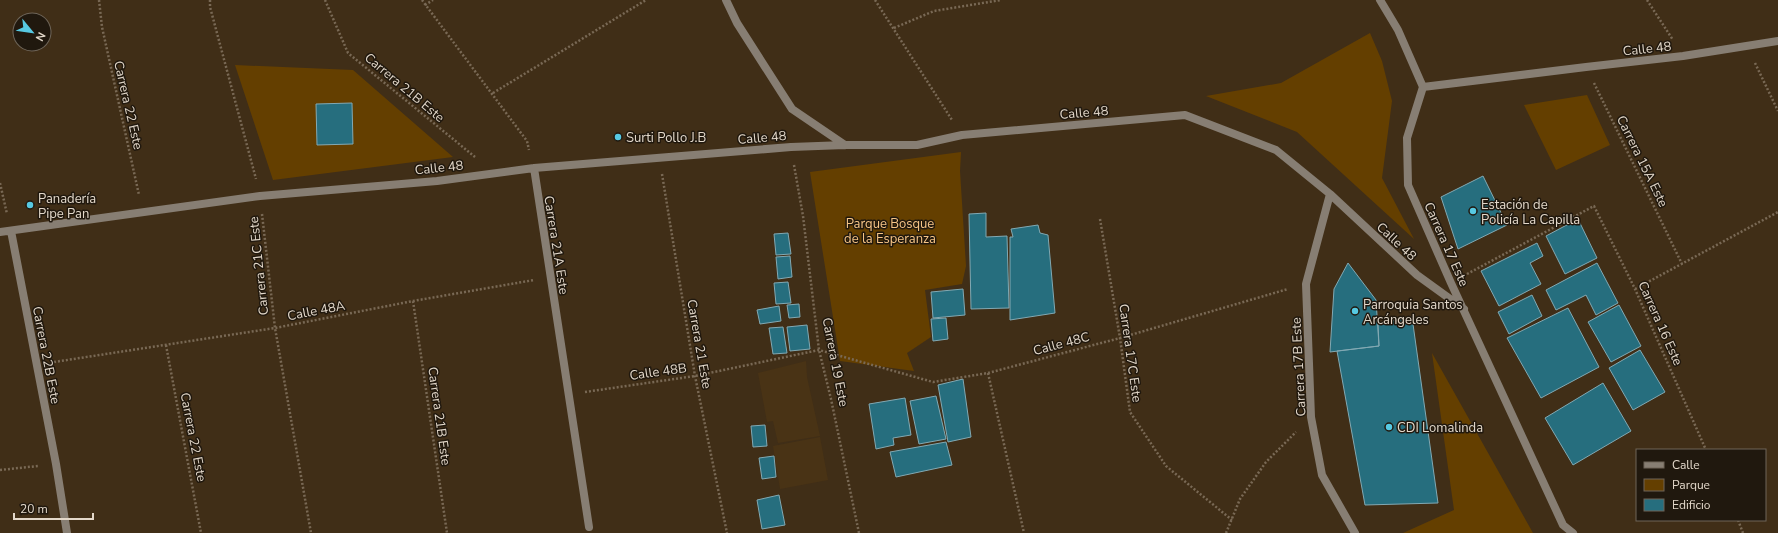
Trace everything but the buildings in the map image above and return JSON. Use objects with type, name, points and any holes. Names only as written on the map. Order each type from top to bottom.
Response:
[{"type":"street","points":[[726,0],[737,23],[792,109],[845,145]]},
{"type":"street","points":[[1380,0],[1398,30],[1423,87]]},
{"type":"street","name":"Calle 48","points":[[1423,87],[1586,66],[1683,56],[1778,41]]},
{"type":"street","name":"Carrera 17 Este","points":[[1423,87],[1407,138],[1408,185],[1451,283],[1563,525],[1573,533]]},
{"type":"street","name":"Calle 48","points":[[0,232],[260,196],[437,180],[534,168],[791,147],[845,145],[917,146],[962,135],[1185,115],[1276,150],[1330,194],[1417,275],[1464,309]]},
{"type":"street","name":"Carrera 21A Este","points":[[534,168],[588,527]]},
{"type":"street","name":"Carrera 17B Este","points":[[1330,194],[1306,284],[1311,418],[1322,475],[1355,533]]},
{"type":"street","name":"Carrera 22B Este","points":[[11,231],[56,464],[67,533]]},
{"type":"path","name":"Carrera 22 Este","points":[[99,0],[102,27],[143,213]]},
{"type":"path","name":"Carrera 21C Este","points":[[210,0],[210,7],[260,196],[275,328],[311,533]]},
{"type":"path","name":"Carrera 21B Este","points":[[325,0],[348,53],[494,173]]},
{"type":"path","points":[[422,0],[493,93],[527,141],[534,168]]},
{"type":"path","points":[[425,5],[433,0]]},
{"type":"path","points":[[493,93],[646,0]]},
{"type":"path","points":[[875,0],[962,135]]},
{"type":"path","points":[[894,28],[934,11],[1001,0]]},
{"type":"path","points":[[1648,0],[1683,56]]},
{"type":"path","points":[[1746,46],[1778,111]]},
{"type":"path","name":"Carrera 15A Este","points":[[1586,66],[1682,264]]},
{"type":"path","name":"Carrera 19 Este","points":[[791,147],[803,216],[819,350],[832,399],[859,533]]},
{"type":"path","name":"Carrera 21 Este","points":[[659,158],[695,376],[727,533]]},
{"type":"path","points":[[0,183],[11,231]]},
{"type":"path","name":"Carrera 16 Este","points":[[1451,283],[1594,206],[1635,289],[1706,449]]},
{"type":"path","points":[[1635,289],[1778,212]]},
{"type":"path","name":"Carrera 17C Este","points":[[1100,219],[1120,338],[1130,412],[1166,466],[1232,520]]},
{"type":"path","name":"Calle 48A","points":[[37,365],[275,328],[414,301],[550,277]]},
{"type":"path","name":"Calle 48C","points":[[819,350],[933,382],[988,373],[1120,338],[1306,284]]},
{"type":"path","name":"Carrera 21B Este","points":[[414,301],[447,533]]},
{"type":"path","name":"Carrera 22 Este","points":[[166,345],[201,533]]},
{"type":"path","name":"Calle 48B","points":[[569,394],[695,376],[819,350]]},
{"type":"path","points":[[988,373],[1024,533]]},
{"type":"path","points":[[1226,533],[1240,499],[1266,462],[1311,418]]},
{"type":"path","points":[[0,470],[56,464]]},
{"type":"path","points":[[1738,521],[1743,533]]},
{"type":"shaded area","points":[[806,361],[807,377],[820,436],[778,443],[773,421],[767,422],[758,373]]},
{"type":"shaded area","points":[[820,437],[828,480],[780,489],[773,446]]},
{"type":"green space","points":[[1370,33],[1382,61],[1392,101],[1382,178],[1414,239],[1297,132],[1206,96],[1281,83]]},
{"type":"green space","points":[[235,65],[353,70],[453,157],[273,180]]},
{"type":"green space","points":[[1587,95],[1610,145],[1556,170],[1524,105]]},
{"type":"green space","name":"Parque Bosque de la Esperanza","points":[[961,152],[960,171],[966,266],[962,284],[925,290],[931,337],[907,353],[914,371],[840,361],[810,172]]},
{"type":"green space","points":[[1432,353],[1533,533],[1403,533],[1454,510]]},
{"type":"place","name":"Surti Pollo J.B","points":[[618,137]]},
{"type":"place","name":"Panadería Pipe Pan","points":[[30,205]]},
{"type":"place","name":"Estación de Policía La Capilla","points":[[1473,211]]},
{"type":"place","name":"Parroquia Santos Arcángeles","points":[[1355,311]]},
{"type":"place","name":"CDI Lomalinda","points":[[1389,427]]}]
